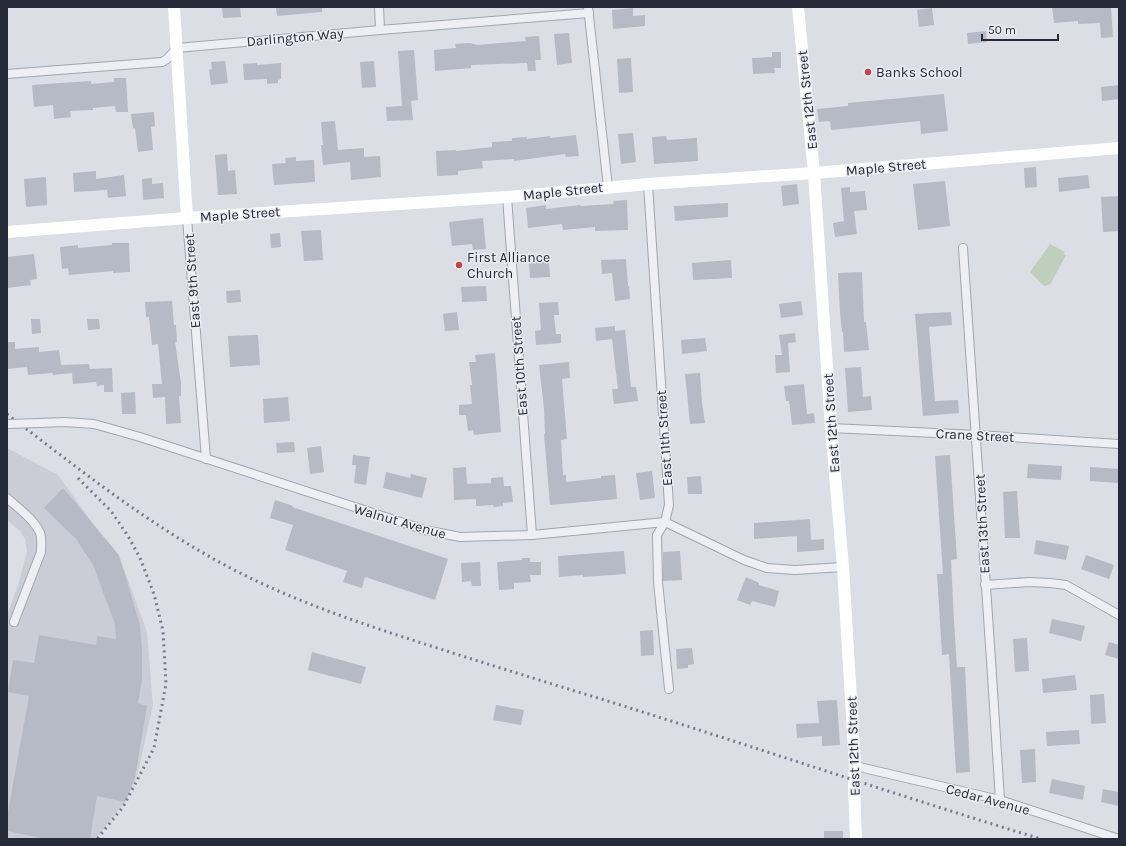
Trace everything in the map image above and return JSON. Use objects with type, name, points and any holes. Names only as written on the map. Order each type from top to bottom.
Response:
[{"type":"main road","name":"East 9th Street","points":[[174,7],[187,218]]},
{"type":"main road","name":"East 12th Street","points":[[798,7],[814,174],[831,428],[843,567],[855,766],[854,786],[856,839]]},
{"type":"main road","name":"Maple Street","points":[[7,232],[187,218],[507,197],[648,184],[814,174],[1119,148]]},
{"type":"street","points":[[379,7],[380,30]]},
{"type":"street","name":"Darlington Way","points":[[177,48],[589,10]]},
{"type":"street","points":[[589,10],[608,187]]},
{"type":"street","points":[[7,74],[162,62],[167,59],[177,48]]},
{"type":"street","name":"East 11th Street","points":[[648,184],[669,505],[665,522],[657,536],[658,582],[669,689]]},
{"type":"street","name":"East 10th Street","points":[[507,197],[532,535]]},
{"type":"street","name":"East 9th Street","points":[[187,218],[206,460]]},
{"type":"street","name":"East 13th Street","points":[[963,248],[977,435],[985,584],[1000,800]]},
{"type":"street","name":"Walnut Avenue","points":[[8,424],[64,422],[94,424],[140,437],[206,460],[430,532],[460,537],[532,535],[665,522]]},
{"type":"street","name":"Crane Street","points":[[831,428],[1119,444]]},
{"type":"street","points":[[7,498],[35,524],[40,533],[41,542],[41,552],[14,622]]},
{"type":"street","points":[[665,522],[744,560],[767,568],[802,570],[843,567]]},
{"type":"street","points":[[985,584],[1029,582],[1066,585],[1119,615]]},
{"type":"street","name":"Cedar Avenue","points":[[855,766],[1000,800],[1119,839]]},
{"type":"shaded area","points":[[7,448],[58,475],[122,564],[147,632],[153,706],[137,776],[127,799],[96,839],[7,839],[7,616],[19,582],[27,551],[25,539],[20,531],[7,520]]},
{"type":"green space","points":[[1050,244],[1065,252],[1064,254],[1066,255],[1051,283],[1044,286],[1030,272]]},
{"type":"building","points":[[222,7],[240,7],[241,17],[223,18]]},
{"type":"building","points":[[276,7],[322,7],[322,12],[277,16]]},
{"type":"building","points":[[1052,7],[1111,7],[1113,37],[1101,38],[1100,23],[1078,24],[1078,21],[1054,23]]},
{"type":"building","points":[[633,8],[633,16],[645,15],[645,26],[613,29],[612,10]]},
{"type":"building","points":[[932,8],[934,25],[919,27],[917,10]]},
{"type":"building","points":[[986,31],[987,42],[968,44],[967,33]]},
{"type":"building","points":[[569,33],[572,63],[557,65],[554,34]]},
{"type":"building","points":[[539,36],[541,60],[535,60],[536,71],[528,71],[527,63],[471,65],[471,68],[435,71],[434,50],[456,48],[455,44],[470,43],[477,45],[526,41],[525,37]]},
{"type":"building","points":[[414,50],[418,100],[411,101],[413,120],[387,121],[386,107],[402,106],[398,51]]},
{"type":"building","points":[[772,52],[781,52],[781,68],[774,68],[775,73],[753,74],[752,58],[772,57]]},
{"type":"building","points":[[631,58],[633,92],[619,93],[617,59]]},
{"type":"building","points":[[225,61],[228,83],[211,85],[209,70],[212,69],[211,62]]},
{"type":"building","points":[[374,61],[376,87],[362,88],[360,62]]},
{"type":"building","points":[[257,63],[257,65],[281,63],[281,79],[278,80],[278,83],[267,84],[267,79],[244,80],[243,64]]},
{"type":"building","points":[[114,78],[126,78],[128,112],[116,112],[115,106],[93,108],[93,110],[70,111],[71,117],[54,119],[53,105],[34,107],[32,85],[91,81],[91,84],[114,82]]},
{"type":"building","points":[[1119,85],[1119,99],[1102,101],[1101,87]]},
{"type":"building","points":[[944,94],[948,131],[921,134],[920,121],[831,130],[830,121],[819,122],[817,109],[848,106],[848,103]]},
{"type":"building","points":[[154,112],[155,126],[151,127],[153,150],[138,152],[135,128],[133,129],[131,114]]},
{"type":"building","points":[[335,121],[338,150],[364,148],[364,157],[380,156],[381,177],[351,180],[350,162],[323,165],[321,122]]},
{"type":"building","points":[[633,133],[636,162],[621,164],[618,134]]},
{"type":"building","points":[[576,135],[579,156],[566,157],[565,154],[514,161],[514,159],[482,161],[483,168],[458,171],[458,175],[437,176],[436,151],[456,151],[492,147],[492,142],[512,141],[512,138],[527,137],[527,139],[550,136],[550,138]]},
{"type":"building","points":[[666,136],[667,140],[697,138],[698,161],[654,164],[652,137]]},
{"type":"building","points":[[227,154],[228,171],[235,170],[237,194],[218,195],[215,155]]},
{"type":"building","points":[[296,157],[296,161],[314,160],[315,182],[274,185],[272,164],[286,163],[285,158]]},
{"type":"building","points":[[1036,167],[1037,187],[1025,188],[1024,168]]},
{"type":"building","points":[[96,171],[96,179],[124,175],[126,196],[108,198],[107,190],[74,192],[73,173]]},
{"type":"building","points":[[1088,175],[1090,188],[1059,192],[1058,178]]},
{"type":"building","points":[[46,177],[47,205],[26,207],[24,179]]},
{"type":"building","points":[[152,178],[152,184],[163,183],[164,198],[143,200],[142,179]]},
{"type":"building","points":[[945,181],[950,226],[918,230],[913,184]]},
{"type":"building","points":[[797,184],[799,204],[783,206],[781,186]]},
{"type":"building","points":[[850,187],[850,192],[865,191],[867,210],[854,211],[857,234],[835,237],[833,223],[844,221],[841,188]]},
{"type":"building","points":[[1119,196],[1119,231],[1103,232],[1101,197]]},
{"type":"building","points":[[627,200],[628,230],[595,231],[595,227],[563,230],[562,224],[528,228],[526,208],[546,205],[546,209],[580,205],[614,204],[613,201]]},
{"type":"building","points":[[728,203],[728,217],[675,221],[674,206]]},
{"type":"building","points":[[483,218],[486,249],[473,250],[472,244],[452,246],[449,222]]},
{"type":"building","points":[[321,230],[323,260],[304,261],[301,231]]},
{"type":"building","points":[[280,233],[281,247],[271,248],[270,234]]},
{"type":"building","points":[[112,243],[129,243],[130,272],[113,273],[113,271],[69,275],[68,268],[62,269],[60,247],[78,245],[78,248],[112,245]]},
{"type":"building","points":[[34,254],[37,279],[30,280],[31,285],[7,288],[7,257]]},
{"type":"building","points":[[626,259],[630,299],[615,301],[612,273],[602,274],[601,260]]},
{"type":"building","points":[[731,260],[732,278],[693,280],[692,263]]},
{"type":"building","points":[[549,262],[550,277],[530,278],[529,263]]},
{"type":"building","points":[[862,272],[864,322],[866,322],[869,350],[844,352],[838,273]]},
{"type":"building","points":[[486,286],[487,301],[462,302],[461,287]]},
{"type":"building","points":[[240,290],[241,302],[227,303],[226,291]]},
{"type":"building","points":[[172,301],[174,325],[176,325],[177,342],[175,342],[181,383],[181,396],[179,396],[181,423],[166,424],[165,397],[153,398],[152,384],[162,384],[158,344],[152,345],[149,317],[146,317],[145,302]]},
{"type":"building","points":[[801,301],[803,315],[781,318],[779,304]]},
{"type":"building","points":[[558,302],[559,315],[554,315],[556,334],[561,334],[561,343],[536,345],[535,331],[541,330],[539,303]]},
{"type":"building","points":[[457,312],[459,330],[445,331],[443,314]]},
{"type":"building","points":[[951,312],[952,325],[929,327],[935,401],[958,400],[959,413],[923,416],[915,314]]},
{"type":"building","points":[[31,319],[40,319],[41,333],[32,334]]},
{"type":"building","points":[[87,319],[99,319],[100,329],[88,330]]},
{"type":"building","points":[[615,326],[615,331],[625,330],[631,387],[636,387],[638,401],[614,404],[612,389],[618,389],[612,339],[596,341],[595,328]]},
{"type":"building","points":[[795,333],[796,342],[788,343],[790,372],[776,373],[775,355],[782,355],[779,335]]},
{"type":"building","points":[[258,335],[260,365],[230,367],[228,336]]},
{"type":"building","points":[[705,338],[707,351],[682,354],[681,340]]},
{"type":"building","points":[[7,342],[15,342],[15,349],[39,347],[39,352],[59,350],[61,365],[89,364],[90,369],[112,368],[113,392],[104,392],[104,385],[97,386],[96,382],[73,384],[72,373],[28,375],[27,367],[7,369]]},
{"type":"building","points":[[495,353],[501,432],[474,435],[473,430],[468,431],[466,415],[459,415],[459,405],[472,404],[470,385],[472,385],[469,362],[476,362],[475,355]]},
{"type":"building","points":[[569,362],[570,378],[562,379],[567,439],[561,440],[563,475],[566,475],[566,482],[615,475],[617,499],[550,505],[544,434],[544,408],[539,365]]},
{"type":"building","points":[[861,367],[863,397],[871,396],[872,410],[848,412],[845,368]]},
{"type":"building","points":[[700,373],[705,423],[690,424],[685,374]]},
{"type":"building","points":[[804,384],[807,414],[814,413],[815,423],[792,425],[789,401],[786,401],[784,386]]},
{"type":"building","points":[[135,392],[136,414],[122,414],[121,393]]},
{"type":"building","points":[[288,397],[290,421],[264,423],[263,399]]},
{"type":"building","points":[[294,442],[295,452],[277,453],[276,443]]},
{"type":"building","points":[[321,446],[324,472],[310,474],[307,448]]},
{"type":"building","points":[[353,455],[370,457],[366,485],[354,483],[356,465],[352,465]]},
{"type":"building","points":[[950,455],[957,559],[951,560],[954,621],[957,667],[965,667],[970,772],[956,773],[949,654],[942,655],[937,574],[943,574],[935,456]]},
{"type":"building","points":[[1028,464],[1062,466],[1061,480],[1027,478]]},
{"type":"building","points":[[466,467],[467,484],[491,483],[491,478],[503,477],[504,486],[511,486],[513,502],[503,503],[503,506],[494,507],[493,505],[476,506],[476,499],[454,500],[453,468]]},
{"type":"building","points":[[1090,467],[1119,469],[1119,483],[1090,481]]},
{"type":"building","points":[[652,471],[655,498],[640,500],[636,473]]},
{"type":"building","points":[[386,472],[410,478],[411,474],[427,478],[422,498],[383,488]]},
{"type":"building","points":[[701,476],[702,494],[688,494],[687,477]]},
{"type":"building","points":[[63,488],[119,555],[140,625],[142,680],[138,703],[147,706],[135,778],[125,802],[97,796],[90,839],[46,839],[7,831],[7,817],[29,696],[8,692],[13,660],[34,663],[39,635],[96,645],[97,636],[116,639],[115,624],[93,565],[76,539],[44,508]]},
{"type":"building","points":[[1017,491],[1020,538],[1005,538],[1003,492]]},
{"type":"building","points":[[275,500],[448,559],[435,600],[365,577],[362,588],[343,582],[347,571],[285,550],[293,525],[270,518]]},
{"type":"building","points":[[810,519],[811,540],[824,539],[824,550],[797,552],[797,536],[754,539],[754,523]]},
{"type":"building","points":[[1036,540],[1069,546],[1066,560],[1034,554]]},
{"type":"building","points":[[624,551],[626,574],[559,577],[558,556]]},
{"type":"building","points":[[680,551],[682,580],[663,581],[663,552]]},
{"type":"building","points":[[1086,555],[1114,565],[1109,579],[1081,569]]},
{"type":"building","points":[[522,558],[530,558],[530,562],[541,562],[541,575],[530,575],[531,582],[514,583],[514,589],[499,590],[497,562],[522,560]]},
{"type":"building","points":[[480,562],[481,586],[472,586],[471,581],[462,582],[461,563]]},
{"type":"building","points":[[746,577],[759,583],[759,585],[779,591],[775,607],[752,601],[750,605],[737,600]]},
{"type":"building","points":[[1052,619],[1085,626],[1081,641],[1049,633]]},
{"type":"building","points":[[653,630],[654,655],[641,656],[640,631]]},
{"type":"building","points":[[1027,638],[1029,671],[1015,672],[1013,639]]},
{"type":"building","points":[[1109,642],[1119,645],[1119,659],[1105,655]]},
{"type":"building","points":[[692,648],[694,664],[688,665],[688,668],[677,669],[676,649]]},
{"type":"building","points":[[312,652],[366,667],[361,684],[308,670]]},
{"type":"building","points":[[1075,675],[1077,690],[1043,693],[1042,679]]},
{"type":"building","points":[[1104,694],[1106,723],[1091,724],[1090,695]]},
{"type":"building","points":[[837,700],[840,745],[822,746],[822,736],[797,738],[796,724],[819,723],[817,701]]},
{"type":"building","points":[[496,705],[524,710],[521,725],[493,720]]},
{"type":"building","points":[[1079,730],[1080,744],[1047,746],[1046,732]]},
{"type":"building","points":[[1035,749],[1036,782],[1022,783],[1020,750]]},
{"type":"building","points":[[1052,779],[1085,786],[1083,800],[1049,793]]},
{"type":"building","points":[[1103,789],[1119,792],[1119,806],[1101,802]]},
{"type":"building","points":[[824,831],[843,831],[843,839],[824,839]]},
{"type":"railway","points":[[7,414],[111,493],[193,547],[246,576],[297,599],[404,637],[1041,839]]},
{"type":"railway","points":[[78,478],[111,511],[128,536],[140,558],[154,594],[163,631],[166,684],[154,748],[123,807],[97,839]]},
{"type":"place","name":"Banks School","points":[[868,72]]},
{"type":"place","name":"First Alliance Church","points":[[459,265]]}]
